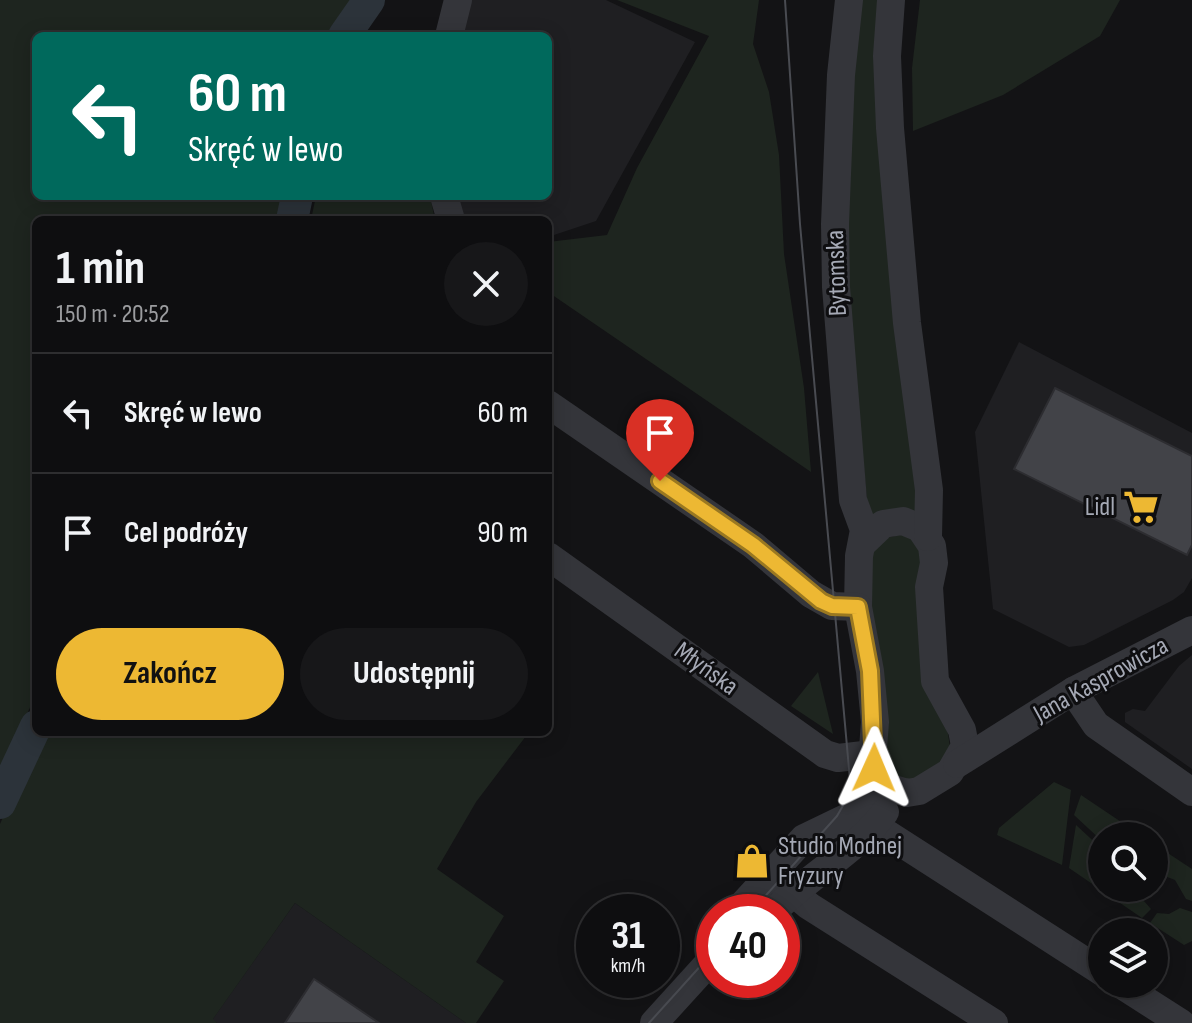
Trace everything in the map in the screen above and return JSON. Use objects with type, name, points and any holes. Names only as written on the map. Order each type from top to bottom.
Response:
[{"type":"street","points":[[450,32],[458,0]]},
{"type":"street","name":"Bytomska","points":[[849,0],[841,75],[836,287],[853,500],[864,530],[858,607],[870,671],[875,722],[873,761]]},
{"type":"street","points":[[891,0],[887,56],[890,128],[907,323],[929,490],[928,537],[934,555],[929,587],[935,681],[965,738],[957,764]]},
{"type":"street","points":[[552,407],[753,545],[811,594],[832,606],[858,607]]},
{"type":"street","points":[[862,544],[875,529],[892,521],[913,524],[928,537]]},
{"type":"street","name":"Młyńska","points":[[552,559],[825,754],[873,761]]},
{"type":"street","name":"Jana Kasprowicza","points":[[907,793],[926,788],[957,764],[1073,691],[1192,630]]},
{"type":"street","points":[[1073,691],[1096,725],[1192,792]]},
{"type":"street","name":"Jana Kasprowicza","points":[[957,721],[978,734],[1010,731]]},
{"type":"street","points":[[873,761],[890,788],[907,793]]},
{"type":"street","points":[[778,893],[814,831],[860,811],[872,792],[873,761]]},
{"type":"street","points":[[778,893],[875,826],[891,805],[907,793]]},
{"type":"street","points":[[875,826],[1088,963]]},
{"type":"street","points":[[778,893],[994,1023]]},
{"type":"street","points":[[654,1023],[696,977]]},
{"type":"street","points":[[1142,998],[1181,1023]]},
{"type":"shaded area","points":[[0,0],[354,0],[334,32],[32,32],[32,200],[285,200],[282,216],[32,216],[32,703],[0,770]]},
{"type":"shaded area","points":[[469,0],[606,0],[695,42],[596,221],[552,236],[552,216],[460,216],[456,200],[552,200],[552,32],[462,32]]},
{"type":"shaded area","points":[[617,0],[759,0],[753,44],[769,92],[779,155],[784,254],[804,388],[811,472],[552,295],[552,242],[607,235],[637,168],[709,36]]},
{"type":"shaded area","points":[[859,0],[882,0],[919,514],[869,520],[846,285],[849,113]]},
{"type":"shaded area","points":[[920,0],[1120,0],[1100,36],[1003,95],[913,131],[912,68]]},
{"type":"shaded area","points":[[315,200],[431,200],[434,216],[312,216]]},
{"type":"shaded area","points":[[1019,342],[1192,433],[1192,578],[1184,592],[1173,600],[1084,645],[1069,647],[993,609],[975,432]]},
{"type":"shaded area","points":[[905,534],[918,542],[951,753],[920,779],[904,781],[886,767],[869,630],[870,554],[880,539]]},
{"type":"shaded area","points":[[1192,655],[1192,769],[1125,722],[1125,713],[1133,709],[1145,711],[1179,666]]},
{"type":"shaded area","points":[[818,672],[833,734],[791,706]]},
{"type":"shaded area","points":[[38,736],[526,736],[476,802],[437,869],[504,916],[476,962],[504,981],[476,1023],[466,1023],[295,903],[213,1019],[217,1023],[0,1023],[0,824]]},
{"type":"shaded area","points":[[1054,782],[1071,790],[1062,865],[997,835],[999,828]]},
{"type":"shaded area","points":[[1081,795],[1121,822],[1088,822],[1088,828],[1074,815]]},
{"type":"shaded area","points":[[1076,825],[1088,836],[1088,881],[1069,868]]},
{"type":"shaded area","points":[[1168,853],[1192,869],[1192,901],[1186,899],[1175,880],[1168,877]]},
{"type":"shaded area","points":[[1119,902],[1145,902],[1151,909],[1142,918]]},
{"type":"shaded area","points":[[295,903],[466,1023],[217,1023],[212,1020]]},
{"type":"shaded area","points":[[1180,908],[1192,912],[1192,941],[1184,945],[1168,935],[1168,918],[1154,918],[1157,913],[1169,914]]},
{"type":"building","name":"Lidl","points":[[1055,388],[1192,456],[1192,545],[1187,555],[1014,469]]},
{"type":"building","points":[[314,979],[379,1023],[285,1023]]},
{"type":"waterway","points":[[347,32],[369,0]]},
{"type":"waterway","points":[[293,216],[296,200]]},
{"type":"waterway","points":[[0,803],[32,735]]},
{"type":"tram line","points":[[767,894],[837,816],[845,802],[850,780],[800,224],[785,0]]},
{"type":"tram line","points":[[649,1023],[696,971]]},
{"type":"place","name":"Lidl","points":[[1141,507]]},
{"type":"place","name":"Studio Modnej Fryzury","points":[[752,861]]},
{"type":"route","points":[[660,481],[753,545],[821,601],[832,606],[858,607],[870,671],[875,722],[874,768]]}]
